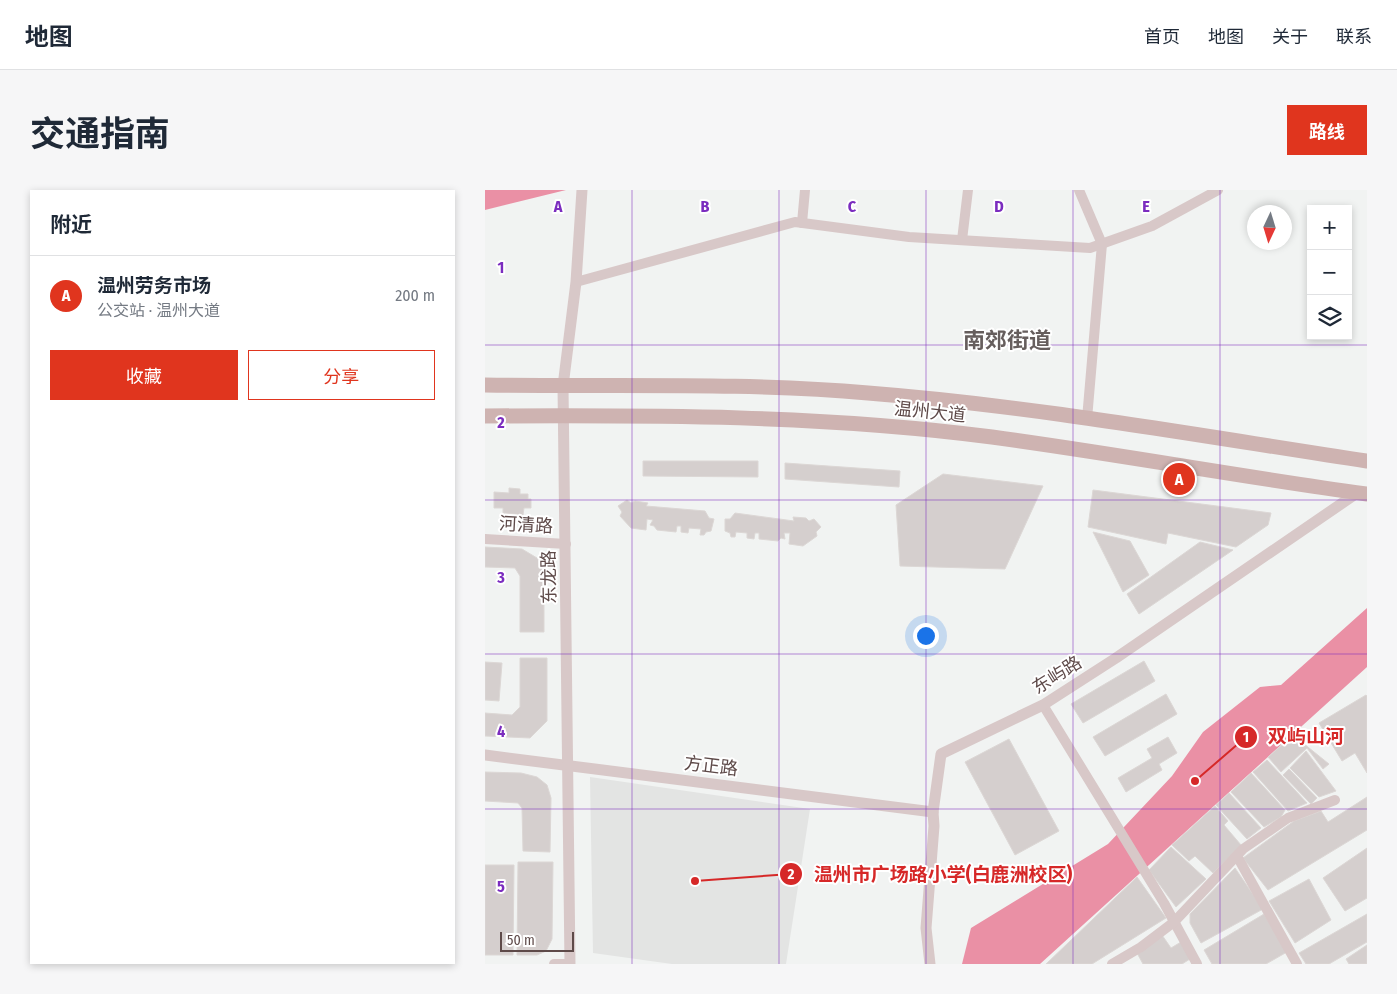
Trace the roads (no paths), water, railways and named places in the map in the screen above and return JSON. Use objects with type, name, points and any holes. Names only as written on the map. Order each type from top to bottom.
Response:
[{"type":"main road","name":"温州大道","points":[[485,385],[748,388],[859,392],[1016,408],[1367,461]]},
{"type":"main road","name":"温州大道","points":[[485,416],[564,415],[790,420],[884,427],[992,437],[1289,484],[1362,493]]},
{"type":"street","name":"东龙路","points":[[571,964],[563,386],[576,282],[582,190]]},
{"type":"street","points":[[802,223],[805,190]]},
{"type":"street","points":[[962,240],[968,190]]},
{"type":"street","points":[[1079,190],[1101,244],[1087,419]]},
{"type":"street","points":[[576,282],[795,222],[909,237],[1090,248],[1152,226],[1218,190]]},
{"type":"street","name":"东屿路","points":[[930,964],[926,928],[934,826],[933,812],[941,754],[1043,705],[1362,493]]},
{"type":"street","name":"河清路","points":[[485,539],[566,544]]},
{"type":"street","points":[[1043,705],[1145,872],[1197,964]]},
{"type":"street","name":"方正路","points":[[485,755],[569,764],[933,812]]},
{"type":"street","points":[[1112,964],[1141,947],[1174,922],[1237,856],[1288,818],[1335,800]]},
{"type":"street","points":[[1237,856],[1297,964]]},
{"type":"street","points":[[554,964],[571,964]]},
{"type":"place","name":"温州劳务市场","points":[[1179,479]]},
{"type":"place","name":"双屿山河","points":[[1195,781]]},
{"type":"place","name":"温州市广场路小学(白鹿洲校区)","points":[[695,881]]},
{"type":"district","name":"南郊街道","points":[[1007,340]]}]
